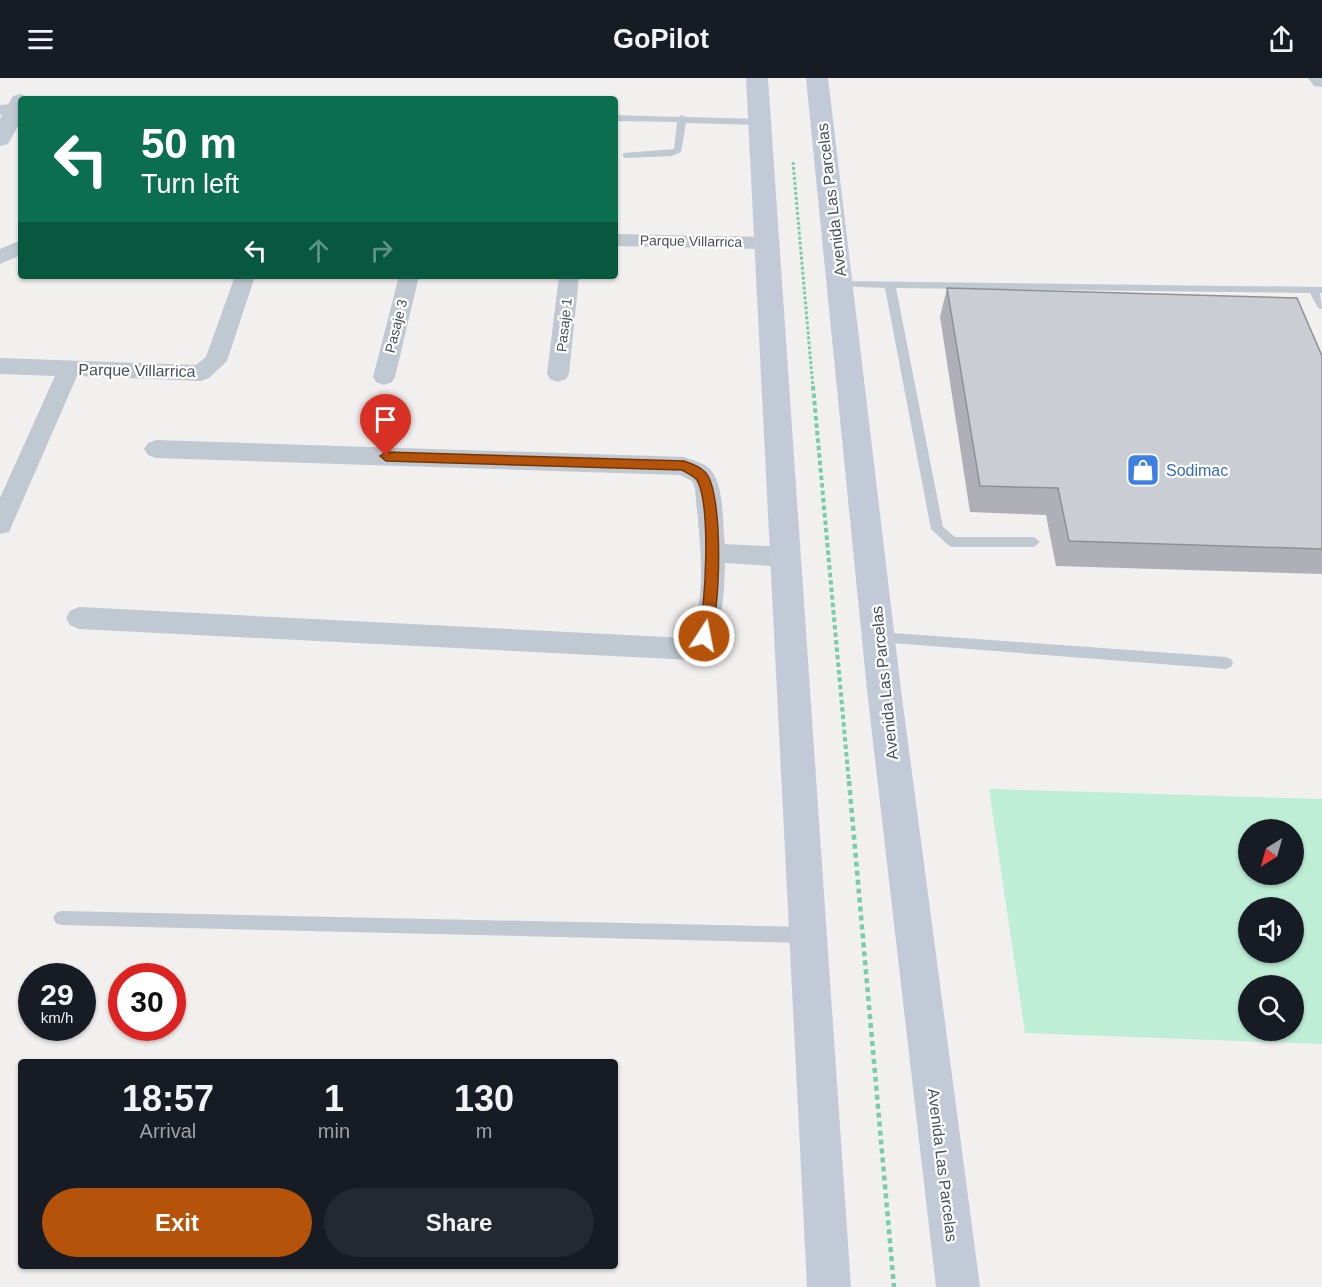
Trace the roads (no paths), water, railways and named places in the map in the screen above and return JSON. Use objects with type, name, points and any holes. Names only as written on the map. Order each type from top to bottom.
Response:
[{"type":"main road","points":[[757,78],[829,1287]]},
{"type":"main road","name":"Avenida Las Parcelas","points":[[817,78],[879,637],[958,1287]]},
{"type":"street","points":[[1319,78],[1322,81]]},
{"type":"street","name":"Parque Villarrica","points":[[618,240],[767,243]]},
{"type":"street","points":[[0,258],[18,248]]},
{"type":"street","name":"Parque Villarrica","points":[[0,366],[189,374],[207,370],[216,361],[244,279]]},
{"type":"street","name":"Pasaje 3","points":[[384,377],[408,279]]},
{"type":"street","name":"Pasaje 1","points":[[558,374],[569,279]]},
{"type":"street","points":[[0,525],[69,369]]},
{"type":"street","points":[[79,618],[693,649],[704,636],[709,620],[713,553],[707,489],[701,475],[684,466],[156,449]]},
{"type":"street","points":[[713,553],[786,557]]},
{"type":"lane","points":[[618,118],[682,118],[760,122]]},
{"type":"lane","points":[[626,155],[672,153],[678,150],[682,118]]},
{"type":"lane","points":[[841,284],[1318,290],[1322,306]]},
{"type":"lane","points":[[890,285],[937,529],[952,542],[1034,542]]},
{"type":"lane","points":[[879,637],[1226,663]]},
{"type":"lane","points":[[61,918],[808,935]]},
{"type":"place","name":"Sodimac","points":[[1143,470]]}]
